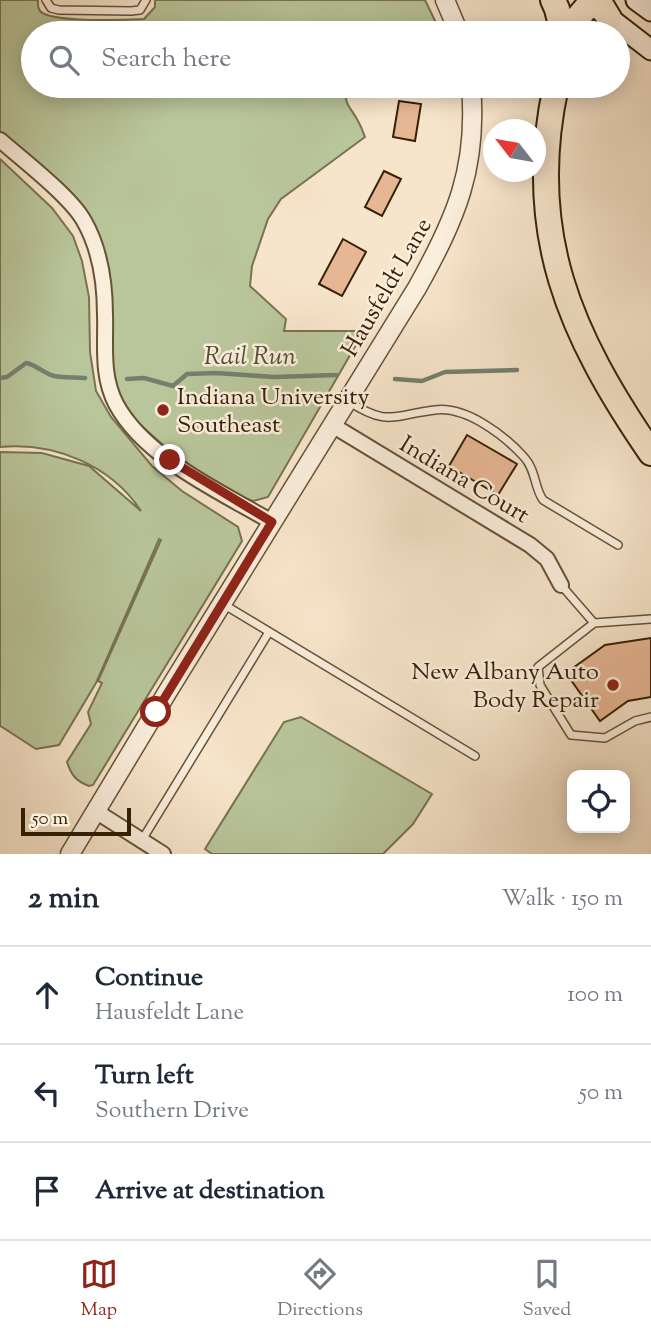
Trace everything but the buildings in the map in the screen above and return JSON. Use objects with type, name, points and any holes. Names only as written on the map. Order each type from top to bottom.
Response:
[{"type":"highway","points":[[553,0],[561,21]]},
{"type":"highway","points":[[575,21],[595,4]]},
{"type":"highway","points":[[554,98],[549,131],[547,197],[550,234],[558,271],[569,308],[585,345],[604,382],[651,453]]},
{"type":"main road","points":[[636,0],[651,11]]},
{"type":"main road","points":[[595,4],[616,21]]},
{"type":"main road","points":[[630,33],[651,50]]},
{"type":"street","points":[[446,0],[454,21]]},
{"type":"street","name":"Hausfeldt Lane","points":[[70,854],[417,288],[444,239],[464,186],[473,132],[472,98]]},
{"type":"street","points":[[0,140],[67,201],[84,221],[95,249],[103,282],[106,317],[104,357],[109,386],[116,404],[127,420],[170,460],[272,522]]},
{"type":"street","name":"Indiana Court","points":[[332,425],[530,545],[547,559],[561,585]]},
{"type":"street","points":[[97,812],[163,854]]},
{"type":"lane","points":[[46,0],[51,8],[59,10],[131,11],[140,10],[146,0]]},
{"type":"lane","points":[[347,400],[370,414],[383,418],[435,410],[453,411],[467,416],[499,436],[524,457],[535,476],[543,500],[618,545]]},
{"type":"lane","points":[[561,585],[594,623]]},
{"type":"lane","points":[[222,603],[475,756]]},
{"type":"lane","points":[[651,619],[594,623],[538,667],[540,685],[571,735],[605,738],[635,721],[651,717]]},
{"type":"lane","points":[[142,840],[268,632]]},
{"type":"green space","points":[[0,0],[38,0],[39,10],[47,15],[106,20],[144,19],[155,7],[155,0],[425,0],[435,21],[21,21],[21,98],[346,98],[359,123],[365,137],[281,199],[268,219],[252,266],[250,286],[286,319],[284,331],[364,331],[268,497],[253,501],[232,494],[172,453],[136,421],[113,386],[88,223],[0,134]]},
{"type":"green space","points":[[0,159],[52,208],[73,236],[82,261],[89,297],[90,352],[96,391],[111,417],[152,466],[182,491],[238,527],[242,541],[93,785],[89,786],[75,777],[67,762],[91,724],[88,712],[102,683],[98,681],[161,540],[159,539],[96,683],[59,745],[36,749],[0,726],[0,452],[42,453],[89,466],[141,511],[114,481],[97,469],[79,460],[41,448],[0,447]]},
{"type":"green space","points":[[301,717],[432,794],[413,824],[383,854],[212,854],[205,849],[284,722]]},
{"type":"waterway","name":"Rail Run","points":[[0,378],[7,377],[26,363],[54,376],[85,378]]},
{"type":"waterway","name":"Rail Run","points":[[395,379],[422,381],[445,372],[517,370]]},
{"type":"waterway","name":"Rail Run","points":[[127,379],[144,378],[173,386],[187,374],[274,377],[336,375]]},
{"type":"place","name":"Indiana University Southeast","points":[[163,410]]},
{"type":"place","name":"New Albany Auto Body Repair","points":[[613,685]]},
{"type":"route","points":[[156,712],[272,522],[170,460]]}]
